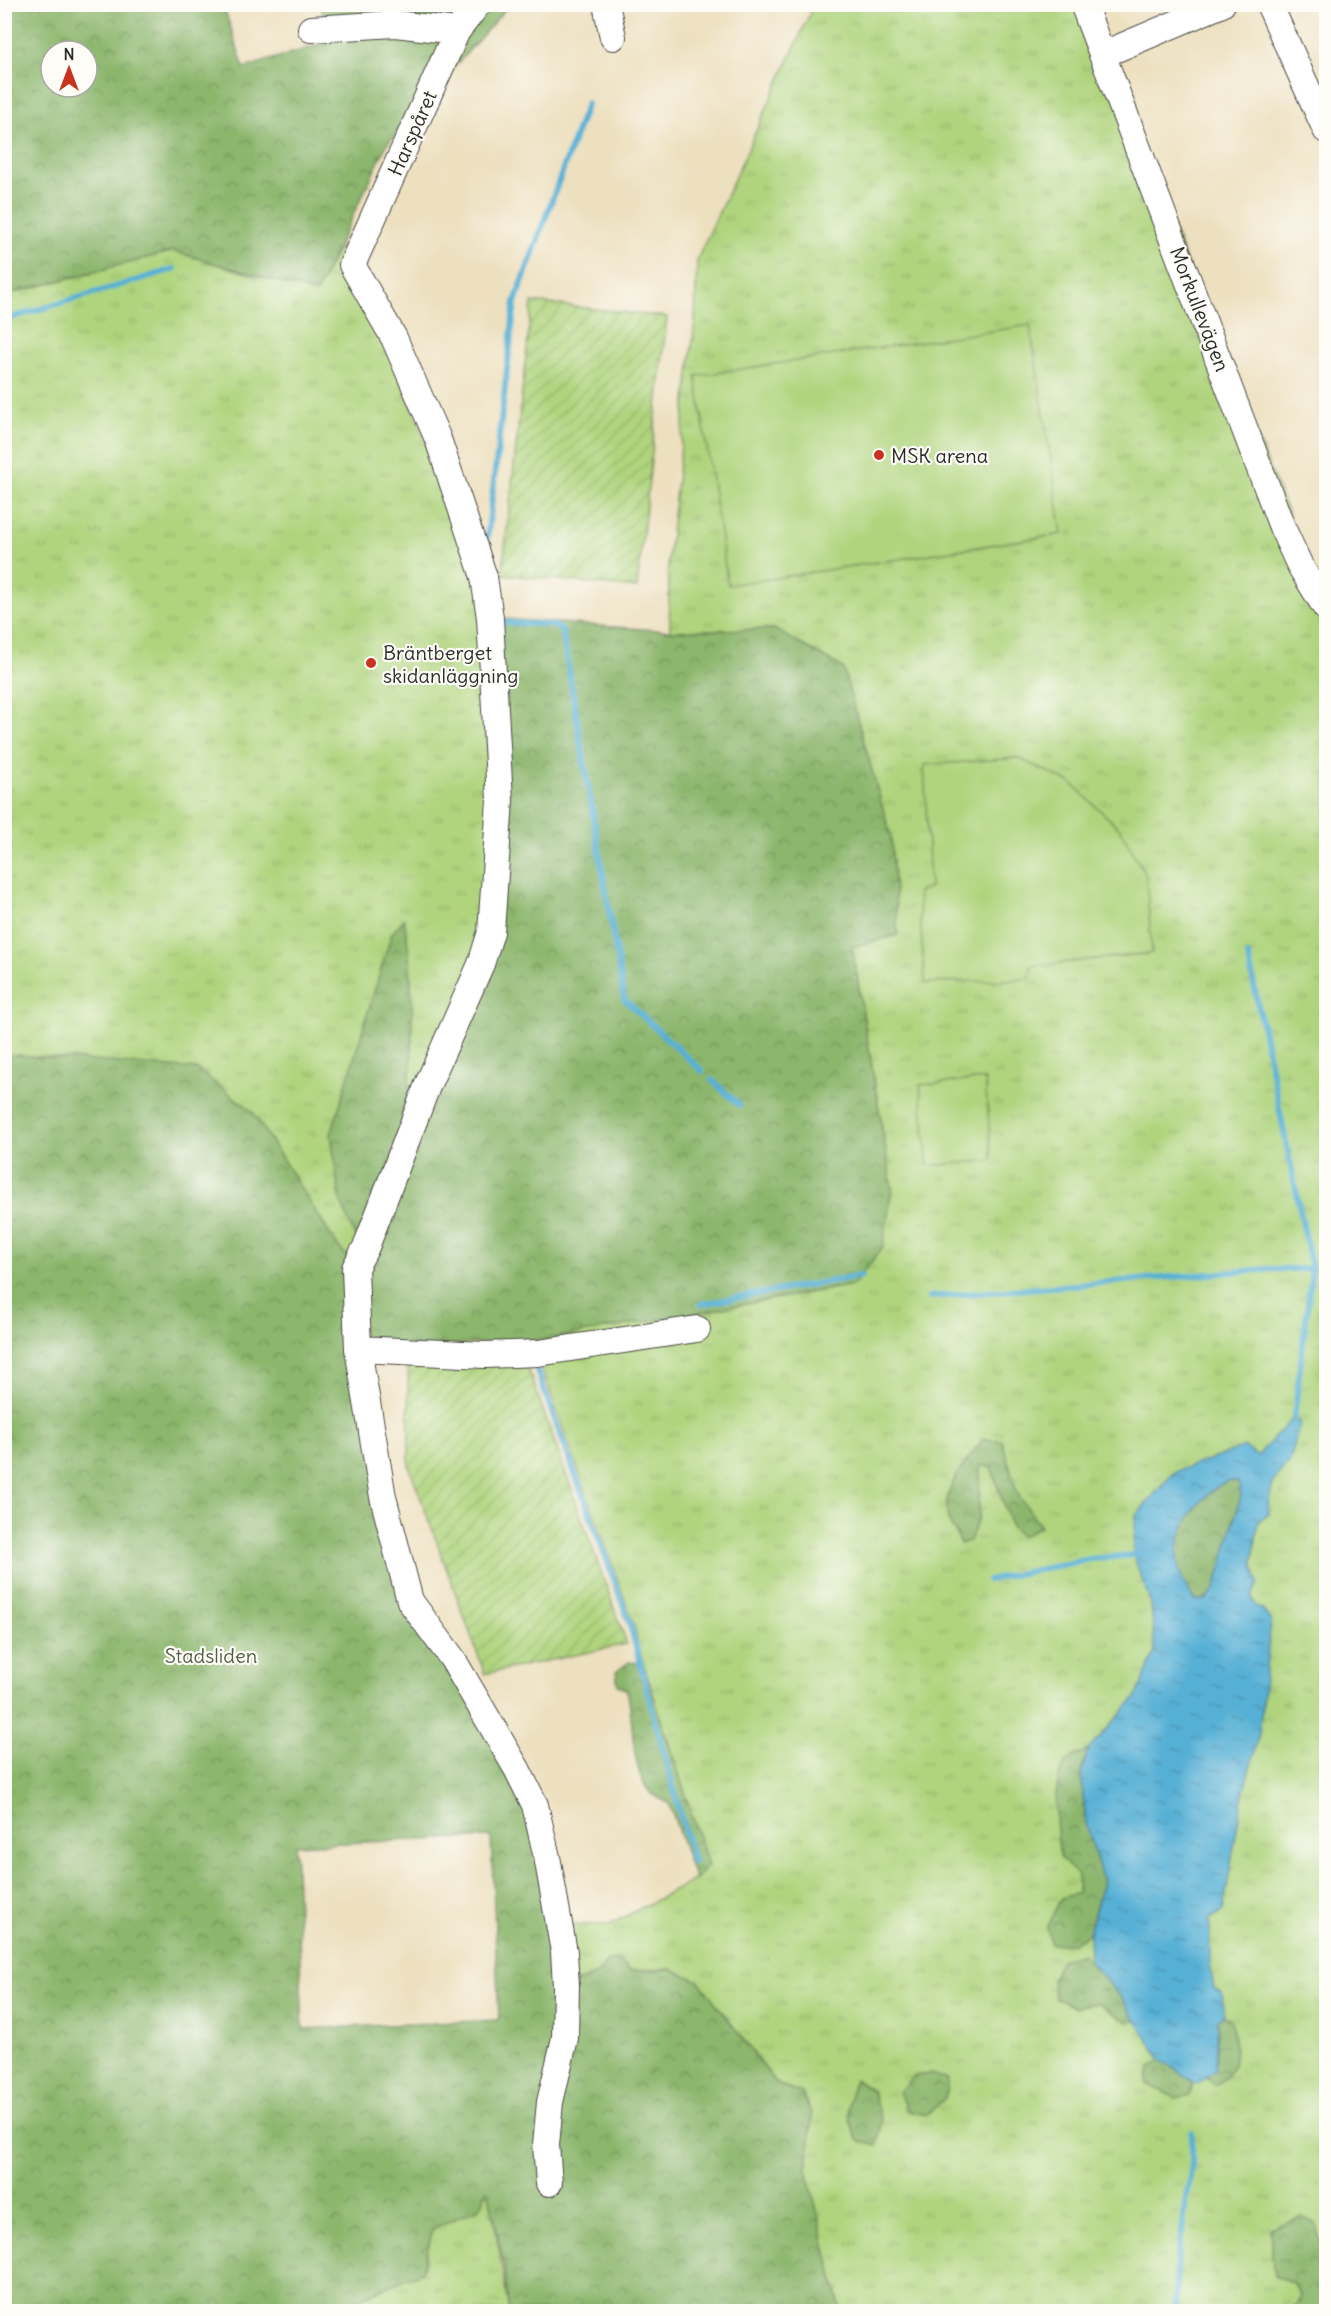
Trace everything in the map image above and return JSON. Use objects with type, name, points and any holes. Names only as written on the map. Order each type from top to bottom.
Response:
[{"type":"street","name":"Harspåret","points":[[358,1349],[355,1268],[366,1247],[428,1084],[482,964],[490,932],[500,800],[490,618],[484,577],[438,439],[394,338],[352,265],[457,31],[478,4]]},
{"type":"street","points":[[606,4],[613,37]]},
{"type":"street","name":"Morkullevägen","points":[[1083,4],[1282,527],[1300,566],[1326,608]]},
{"type":"street","points":[[1102,55],[1222,4]]},
{"type":"street","points":[[1269,4],[1326,130]]},
{"type":"street","points":[[311,29],[395,24],[457,31]]},
{"type":"street","points":[[549,2183],[546,2145],[550,2102],[565,2038],[566,1986],[564,1952],[548,1862],[534,1805],[517,1769],[452,1658],[410,1601],[383,1497],[358,1349],[485,1355],[538,1353],[697,1329]]},
{"type":"green space","points":[[5,5],[223,5],[244,68],[331,41],[320,5],[509,5],[387,144],[316,293],[173,251],[5,295]]},
{"type":"green space","points":[[814,5],[1083,5],[1326,608],[1326,2263],[1316,2224],[1270,2228],[1274,2276],[1292,2282],[1300,2295],[1297,2304],[1289,2311],[841,2311],[807,2170],[812,2115],[802,2093],[777,2084],[698,1981],[671,1969],[629,1971],[620,1961],[607,1961],[597,1975],[566,1986],[559,1924],[609,1925],[694,1880],[708,1865],[639,1650],[634,1625],[542,1370],[536,1341],[852,1285],[892,1188],[852,946],[774,629],[670,631],[668,561],[695,320],[697,260]]},
{"type":"green space","points":[[339,246],[352,265],[484,577],[491,932],[355,1268],[335,1242],[5,1054],[5,295],[173,251],[316,293]],"holes":[[[404,920],[412,1049],[392,933]]]},
{"type":"green space","points":[[532,302],[667,317],[637,588],[502,574]]},
{"type":"green space","name":"MSK arena","points":[[1030,325],[1062,534],[728,585],[696,376]]},
{"type":"green space","name":"Stadsliden","points":[[490,618],[670,631],[774,629],[843,668],[891,837],[898,935],[852,947],[892,1188],[883,1247],[853,1285],[536,1341],[359,1349],[410,1601],[517,1769],[567,1986],[597,1975],[607,1961],[620,1961],[630,1971],[671,1969],[699,1981],[777,2084],[802,2093],[812,2115],[807,2170],[841,2311],[509,2311],[504,2266],[488,2190],[478,2209],[433,2228],[422,2272],[330,2311],[5,2311],[4,1054],[197,1069],[252,1111],[335,1242],[354,1267],[490,932]],"holes":[[[491,1837],[499,2020],[303,2029],[295,1845]]]},
{"type":"green space","points":[[1018,758],[1071,783],[1120,829],[1146,876],[1152,953],[1031,966],[1030,979],[925,983],[918,892],[930,887],[924,765]]},
{"type":"green space","points":[[404,919],[412,991],[412,1044],[408,1094],[396,1145],[365,1233],[355,1236],[340,1200],[331,1134],[392,933]]},
{"type":"green space","points":[[985,1079],[992,1160],[928,1166],[920,1085]]},
{"type":"green space","points":[[523,1354],[627,1644],[485,1674],[409,1466],[408,1360]]},
{"type":"green space","points":[[983,1439],[1002,1440],[1017,1493],[1040,1526],[1022,1537],[1011,1526],[991,1467],[980,1466],[979,1516],[970,1541],[960,1544],[948,1519],[948,1497],[956,1476]]},
{"type":"green space","points":[[1227,1481],[1238,1482],[1241,1496],[1215,1589],[1206,1600],[1194,1600],[1180,1575],[1177,1561],[1181,1534],[1187,1520],[1205,1497]]},
{"type":"green space","points":[[629,1662],[643,1664],[708,1865],[695,1880],[669,1803],[649,1791],[638,1769],[627,1690],[618,1685],[616,1672]]},
{"type":"green space","points":[[1088,1750],[1081,1774],[1086,1823],[1103,1882],[1089,1933],[1074,1943],[1051,1944],[1047,1926],[1061,1898],[1078,1893],[1078,1875],[1060,1858],[1056,1820],[1059,1778],[1064,1766],[1071,1758]]},
{"type":"green space","points":[[1082,1954],[1121,1997],[1136,2021],[1128,2022],[1097,2003],[1074,2007],[1055,1998],[1052,1979],[1061,1960]]},
{"type":"green space","points":[[1224,2016],[1231,2019],[1234,2057],[1229,2073],[1214,2085],[1207,2077],[1216,2070],[1218,2019]]},
{"type":"green space","points":[[1161,2060],[1193,2082],[1190,2095],[1176,2098],[1147,2084],[1150,2068]]},
{"type":"green space","points":[[930,2074],[948,2079],[945,2098],[927,2115],[907,2111],[899,2092],[914,2076]]},
{"type":"green space","points":[[855,2080],[872,2090],[882,2122],[877,2146],[859,2141],[852,2125],[849,2104]]},
{"type":"green space","points":[[489,2189],[509,2311],[330,2312],[421,2272],[433,2228],[478,2209]]},
{"type":"green space","points":[[1301,2217],[1316,2224],[1326,2263],[1326,2311],[1289,2311],[1297,2304],[1300,2294],[1292,2282],[1274,2276],[1270,2228]]},
{"type":"water","points":[[1294,1417],[1300,1423],[1290,1461],[1274,1480],[1268,1503],[1269,1513],[1258,1522],[1253,1563],[1258,1583],[1252,1597],[1256,1607],[1262,1609],[1271,1621],[1259,1734],[1243,1793],[1223,1911],[1210,1919],[1210,1962],[1214,1989],[1222,1993],[1224,2016],[1218,2019],[1216,2070],[1197,2084],[1161,2060],[1121,1997],[1090,1962],[1089,1933],[1103,1882],[1086,1823],[1081,1774],[1088,1750],[1136,1697],[1155,1652],[1151,1604],[1133,1555],[1136,1515],[1174,1472],[1245,1447],[1257,1456]],"holes":[[[1227,1481],[1238,1482],[1241,1496],[1215,1589],[1206,1600],[1194,1600],[1182,1578],[1178,1562],[1181,1534],[1205,1497]]]},
{"type":"waterway","points":[[486,549],[515,302],[587,103]]},
{"type":"waterway","points":[[4,320],[174,269]]},
{"type":"waterway","points":[[497,622],[553,625],[562,631],[624,999],[702,1071]]},
{"type":"waterway","points":[[1248,955],[1312,1269],[1294,1417]]},
{"type":"waterway","points":[[712,1080],[739,1105]]},
{"type":"waterway","points":[[929,1297],[1270,1269],[1312,1269]]},
{"type":"waterway","points":[[701,1304],[861,1276]]},
{"type":"waterway","points":[[537,1371],[629,1621],[693,1862]]},
{"type":"waterway","points":[[988,1580],[1090,1559],[1133,1555]]},
{"type":"waterway","points":[[1176,2312],[1177,2265],[1192,2164],[1192,2133]]},
{"type":"place","name":"MSK arena","points":[[879,455]]},
{"type":"place","name":"Bräntberget skidanläggning","points":[[371,663]]}]
